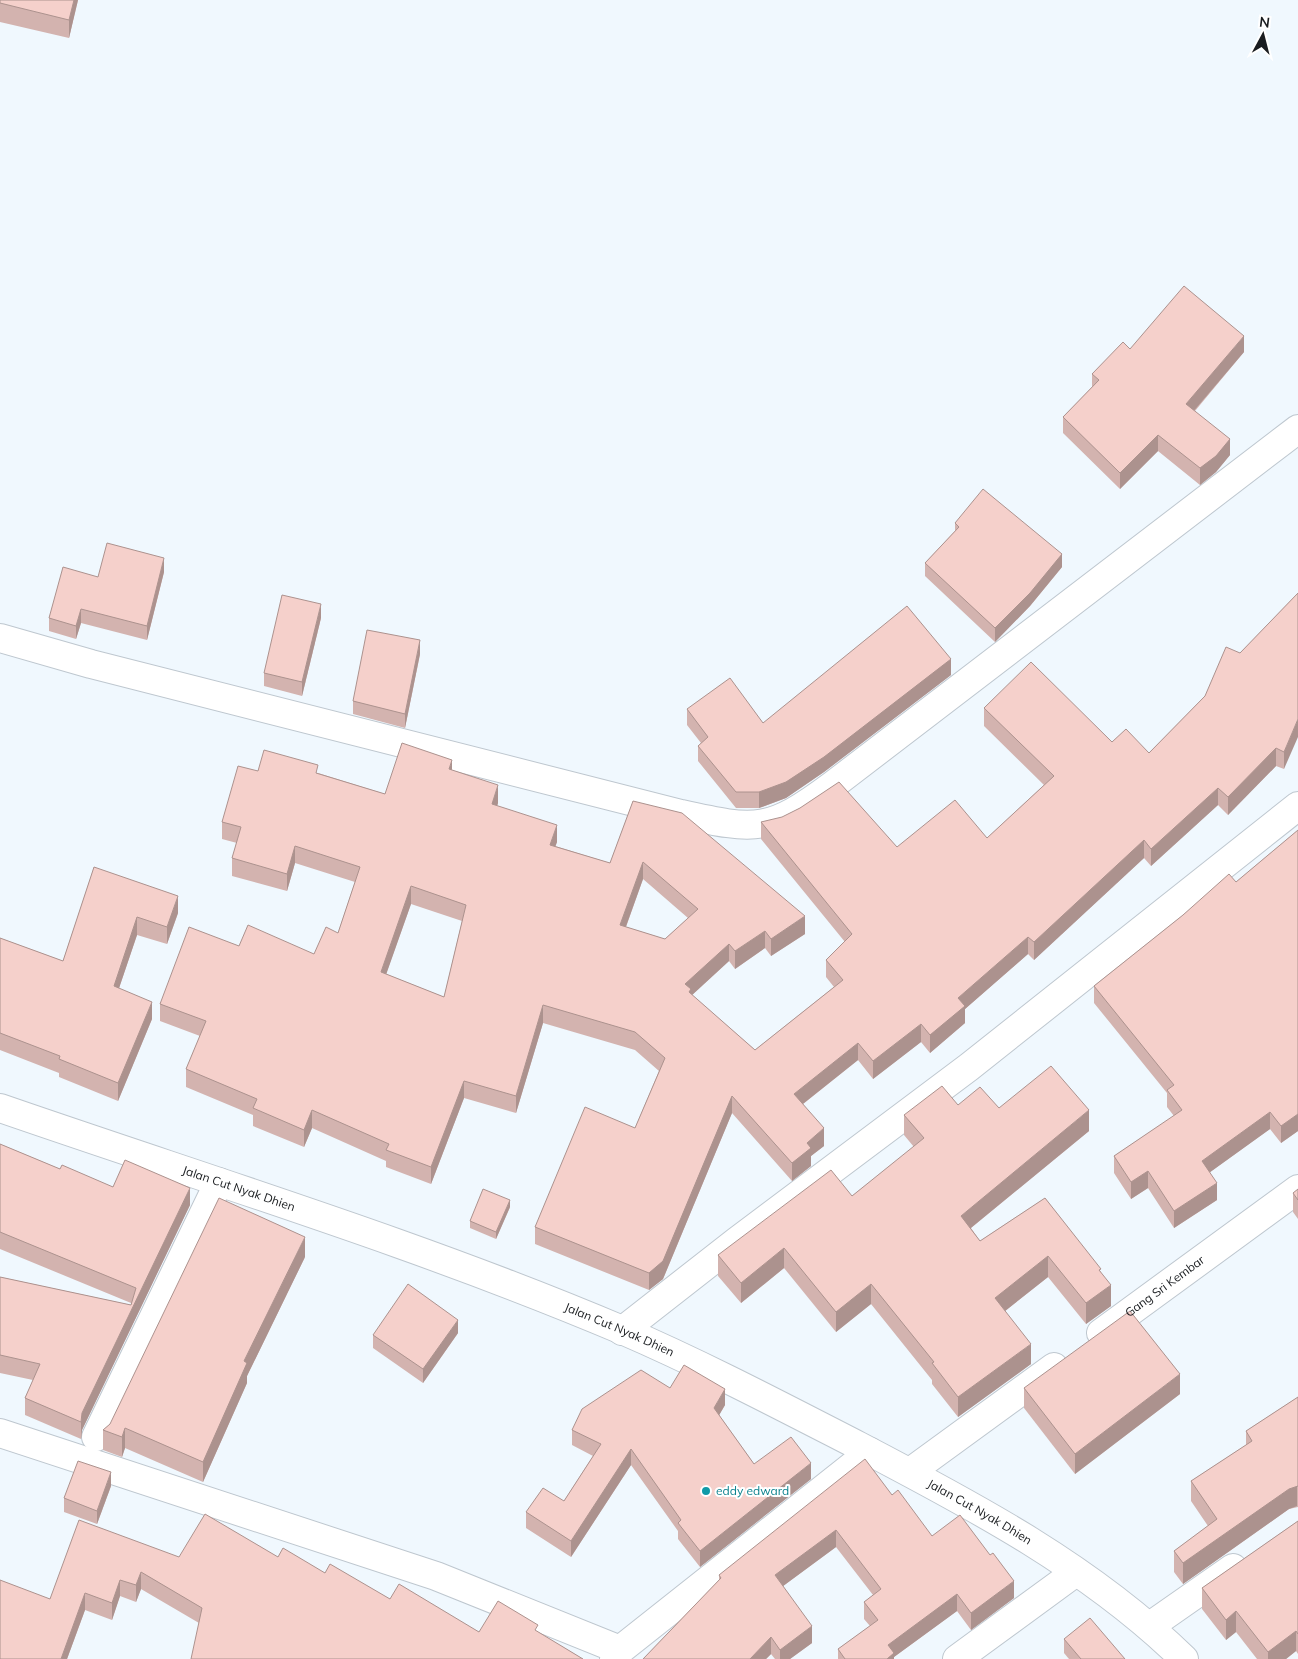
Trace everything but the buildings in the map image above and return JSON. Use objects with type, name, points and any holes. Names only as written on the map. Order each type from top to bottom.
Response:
[{"type":"street","points":[[0,638],[110,669],[664,810],[723,824],[748,826],[771,823],[797,812],[1298,429]]},
{"type":"street","points":[[622,1331],[737,1241],[969,1068],[1298,806]]},
{"type":"street","name":"Jalan Cut Nyak Dhien","points":[[0,1108],[433,1256],[622,1331],[745,1388],[910,1472],[995,1520],[1076,1572],[1150,1626],[1184,1659]]},
{"type":"street","points":[[96,1437],[220,1182]]},
{"type":"street","name":"Gang Sri Kembar","points":[[910,1472],[1298,1189]]},
{"type":"street","points":[[0,1433],[436,1576],[617,1654],[870,1452]]},
{"type":"street","points":[[1150,1626],[1251,1555]]},
{"type":"street","points":[[957,1659],[1076,1572]]},
{"type":"place","name":"eddy edward","points":[[706,1491]]}]
